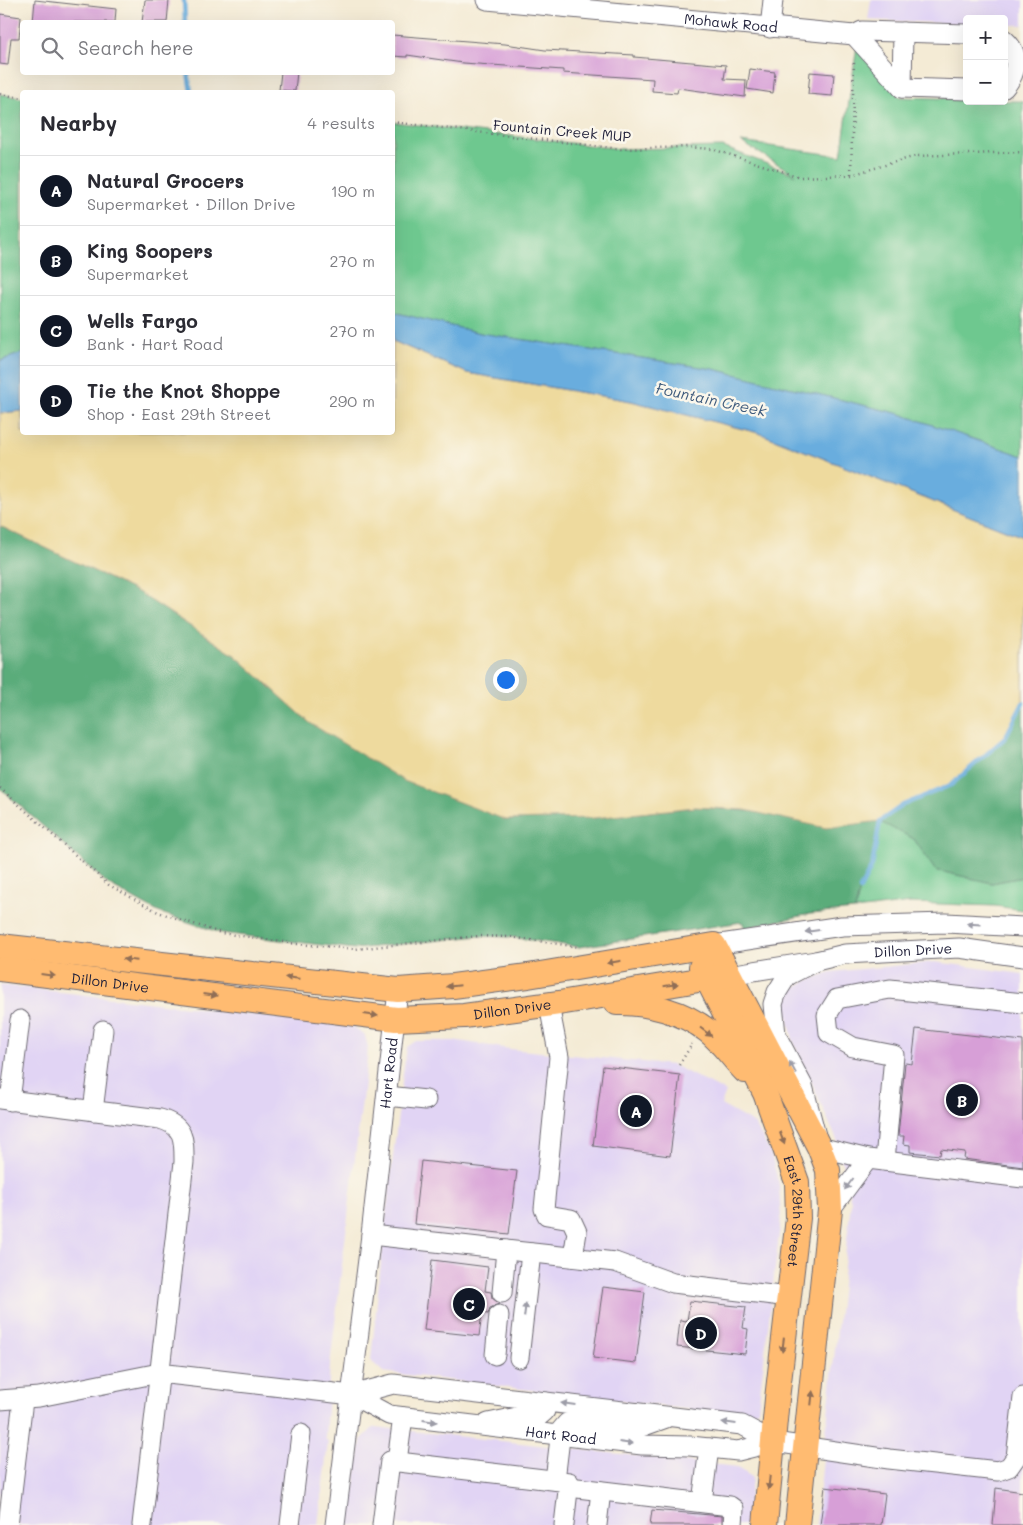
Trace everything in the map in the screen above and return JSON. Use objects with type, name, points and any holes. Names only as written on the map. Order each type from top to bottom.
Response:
[{"type":"main road","name":"Dillon Drive","points":[[0,946],[398,990],[528,976],[703,947]]},
{"type":"main road","name":"East 29th Street","points":[[703,947],[718,977],[819,1147],[828,1170],[830,1210],[797,1525]]},
{"type":"main road","name":"Dillon Drive","points":[[0,969],[396,1019],[464,1016],[554,1004],[718,977]]},
{"type":"main road","name":"East 29th Street","points":[[718,977],[765,1093],[797,1182],[798,1218],[776,1399],[774,1442],[765,1525]]},
{"type":"main road","points":[[554,1004],[637,1002],[676,1014],[708,1031],[765,1093]]},
{"type":"street","name":"Mohawk Road","points":[[488,0],[854,35],[862,30],[963,34]]},
{"type":"street","points":[[770,28],[773,0]]},
{"type":"street","points":[[902,88],[903,32]]},
{"type":"street","points":[[854,35],[902,88],[963,90]]},
{"type":"street","points":[[1008,43],[1012,47],[1017,64],[1015,72],[1008,82]]},
{"type":"street","name":"Dillon Drive","points":[[703,947],[842,926],[946,923],[1023,928]]},
{"type":"street","name":"Dillon Drive","points":[[718,977],[816,961],[846,954],[959,948],[1023,957]]},
{"type":"street","points":[[816,961],[787,976],[777,992],[773,1004],[776,1036],[803,1086],[819,1147],[877,1160],[1023,1178]]},
{"type":"street","points":[[830,1210],[877,1160],[894,1055],[853,1047],[830,1033],[827,1015],[837,1000],[890,989],[1023,1003]]},
{"type":"street","name":"Hart Road","points":[[335,1525],[388,1096],[398,990]]},
{"type":"street","points":[[554,1004],[559,1057],[544,1208],[547,1215],[571,1219],[576,1226],[573,1257]]},
{"type":"street","points":[[20,1020],[5,1100],[160,1119],[170,1122],[179,1128],[182,1136],[184,1162],[142,1525]]},
{"type":"street","points":[[93,1111],[103,1030]]},
{"type":"street","points":[[388,1096],[426,1100]]},
{"type":"street","points":[[371,1235],[614,1262],[673,1283],[789,1297]]},
{"type":"street","points":[[502,1293],[506,1250]]},
{"type":"street","points":[[519,1358],[531,1253]]},
{"type":"street","points":[[495,1355],[499,1315]]},
{"type":"street","points":[[0,1400],[23,1400],[159,1373],[352,1395]]},
{"type":"street","name":"Hart Road","points":[[352,1395],[393,1384],[672,1416],[742,1425],[774,1442],[975,1470],[998,1471],[1009,1467],[1016,1457],[1023,1397]]},
{"type":"street","name":"Hart Road","points":[[352,1395],[389,1416],[560,1436],[642,1445],[738,1451],[774,1442]]},
{"type":"street","points":[[8,1525],[23,1400]]},
{"type":"street","points":[[475,1426],[503,1418],[537,1418],[545,1411],[546,1402]]},
{"type":"street","points":[[564,1525],[560,1436],[563,1426],[573,1421],[638,1428],[672,1416]]},
{"type":"street","points":[[397,1461],[403,1417]]},
{"type":"street","points":[[290,1525],[301,1434]]},
{"type":"street","points":[[702,1502],[709,1448]]},
{"type":"street","points":[[382,1525],[390,1461],[601,1491],[730,1506],[734,1508],[735,1514],[733,1525]]},
{"type":"street","points":[[597,1525],[601,1491]]},
{"type":"path","points":[[851,175],[854,35]]},
{"type":"path","points":[[0,94],[20,98]]},
{"type":"path","name":"Fountain Creek MUP","points":[[395,122],[621,149],[687,147],[712,149],[800,177],[851,175],[916,156],[1023,152]]},
{"type":"path","points":[[0,788],[109,885],[158,912],[221,932],[296,944],[355,949],[479,936],[579,947],[588,946]]},
{"type":"path","points":[[679,1065],[692,1044],[685,1041]]},
{"type":"shaded area","points":[[871,0],[1023,0],[1023,25],[1008,25],[1008,15],[963,15],[963,24],[868,20]]},
{"type":"shaded area","points":[[935,962],[1023,974],[1023,1525],[816,1525],[851,1202],[837,1140],[793,1041],[786,1008],[789,992],[806,981],[830,972]]},
{"type":"shaded area","points":[[0,985],[352,1026],[365,1035],[368,1047],[367,1058],[330,1365],[325,1438],[328,1442],[318,1525],[0,1525]]},
{"type":"shaded area","points":[[416,1041],[459,1041],[510,1049],[673,1065],[726,1092],[721,1105],[755,1124],[771,1154],[779,1184],[781,1218],[758,1410],[742,1416],[383,1372],[371,1361],[403,1074],[407,1047]]},
{"type":"shaded area","points":[[374,1427],[738,1467],[752,1478],[746,1525],[349,1525],[361,1440]]},
{"type":"green space","points":[[857,46],[900,97],[963,99],[963,105],[1008,105],[1008,101],[1023,101],[1023,456],[900,414],[713,369],[480,333],[395,312],[395,122],[621,149],[723,147],[796,175],[741,142],[841,156]]},
{"type":"green space","points":[[0,94],[20,98],[20,354],[0,361]]},
{"type":"green space","points":[[0,526],[138,592],[236,656],[310,723],[506,820],[594,818],[695,807],[879,821],[903,805],[951,785],[1005,738],[1023,705],[1023,877],[992,883],[935,870],[914,839],[880,822],[872,866],[860,889],[855,910],[810,914],[745,928],[742,922],[579,947],[510,937],[479,936],[355,949],[221,933],[158,912],[109,885],[0,788]]},
{"type":"green space","points":[[880,821],[914,839],[935,870],[992,883],[1023,877],[1023,910],[995,906],[911,903],[855,910],[860,889],[872,866]]},
{"type":"sand","points":[[395,342],[467,373],[631,401],[759,433],[1023,537],[1023,705],[1005,738],[951,785],[903,805],[880,821],[826,828],[745,810],[695,807],[594,818],[506,820],[404,781],[310,723],[236,656],[138,592],[0,526],[0,413],[20,411],[20,435],[395,435]]},
{"type":"water","name":"Fountain Creek","points":[[395,312],[480,333],[713,369],[900,414],[1023,456],[1023,537],[759,433],[631,401],[467,373],[395,342]]},
{"type":"water","points":[[20,354],[20,411],[0,413],[0,361]]},
{"type":"building","points":[[35,0],[116,9],[115,20],[33,20]]},
{"type":"building","points":[[145,0],[169,0],[167,20],[142,20]]},
{"type":"building","points":[[0,14],[21,17],[19,38],[11,38],[8,65],[0,64]]},
{"type":"building","points":[[395,35],[505,44],[545,50],[634,55],[634,57],[726,65],[724,79],[746,80],[745,97],[678,88],[677,93],[652,91],[653,79],[563,73],[563,70],[463,63],[407,55],[407,57],[395,56]]},
{"type":"building","points":[[750,69],[775,72],[773,93],[747,89]]},
{"type":"building","points":[[810,72],[834,74],[832,96],[808,94]]},
{"type":"building","points":[[281,75],[297,75],[295,90],[279,90]]},
{"type":"building","points":[[916,1029],[1023,1041],[1023,1167],[964,1159],[965,1152],[941,1149],[940,1155],[910,1152],[910,1145],[903,1144],[904,1136],[898,1136],[905,1063],[912,1064]]},
{"type":"building","points":[[603,1066],[680,1075],[670,1156],[593,1146]]},
{"type":"building","points":[[421,1161],[517,1171],[509,1234],[414,1224]]},
{"type":"building","points":[[432,1260],[488,1267],[485,1291],[491,1292],[492,1298],[500,1304],[490,1308],[488,1314],[482,1313],[479,1336],[424,1330]]},
{"type":"building","points":[[603,1287],[645,1292],[636,1363],[593,1358]]},
{"type":"building","points":[[690,1301],[746,1307],[743,1328],[748,1329],[745,1354],[677,1347],[680,1320],[687,1321]]},
{"type":"building","points":[[825,1487],[885,1494],[881,1525],[820,1525]]},
{"type":"building","points":[[996,1488],[1023,1492],[1023,1525],[993,1525]]},
{"type":"building","points":[[652,1510],[722,1516],[722,1525],[650,1525]]},
{"type":"waterway","points":[[184,0],[185,20]]},
{"type":"waterway","points":[[188,75],[191,90]]},
{"type":"waterway","points":[[860,889],[872,866],[880,821],[903,805],[951,785],[1005,738],[1023,703]]},
{"type":"place","name":"King Soopers","points":[[962,1100]]},
{"type":"place","name":"Natural Grocers","points":[[636,1111]]},
{"type":"place","name":"Wells Fargo","points":[[469,1304]]},
{"type":"place","name":"Tie the Knot Shoppe","points":[[701,1333]]}]
